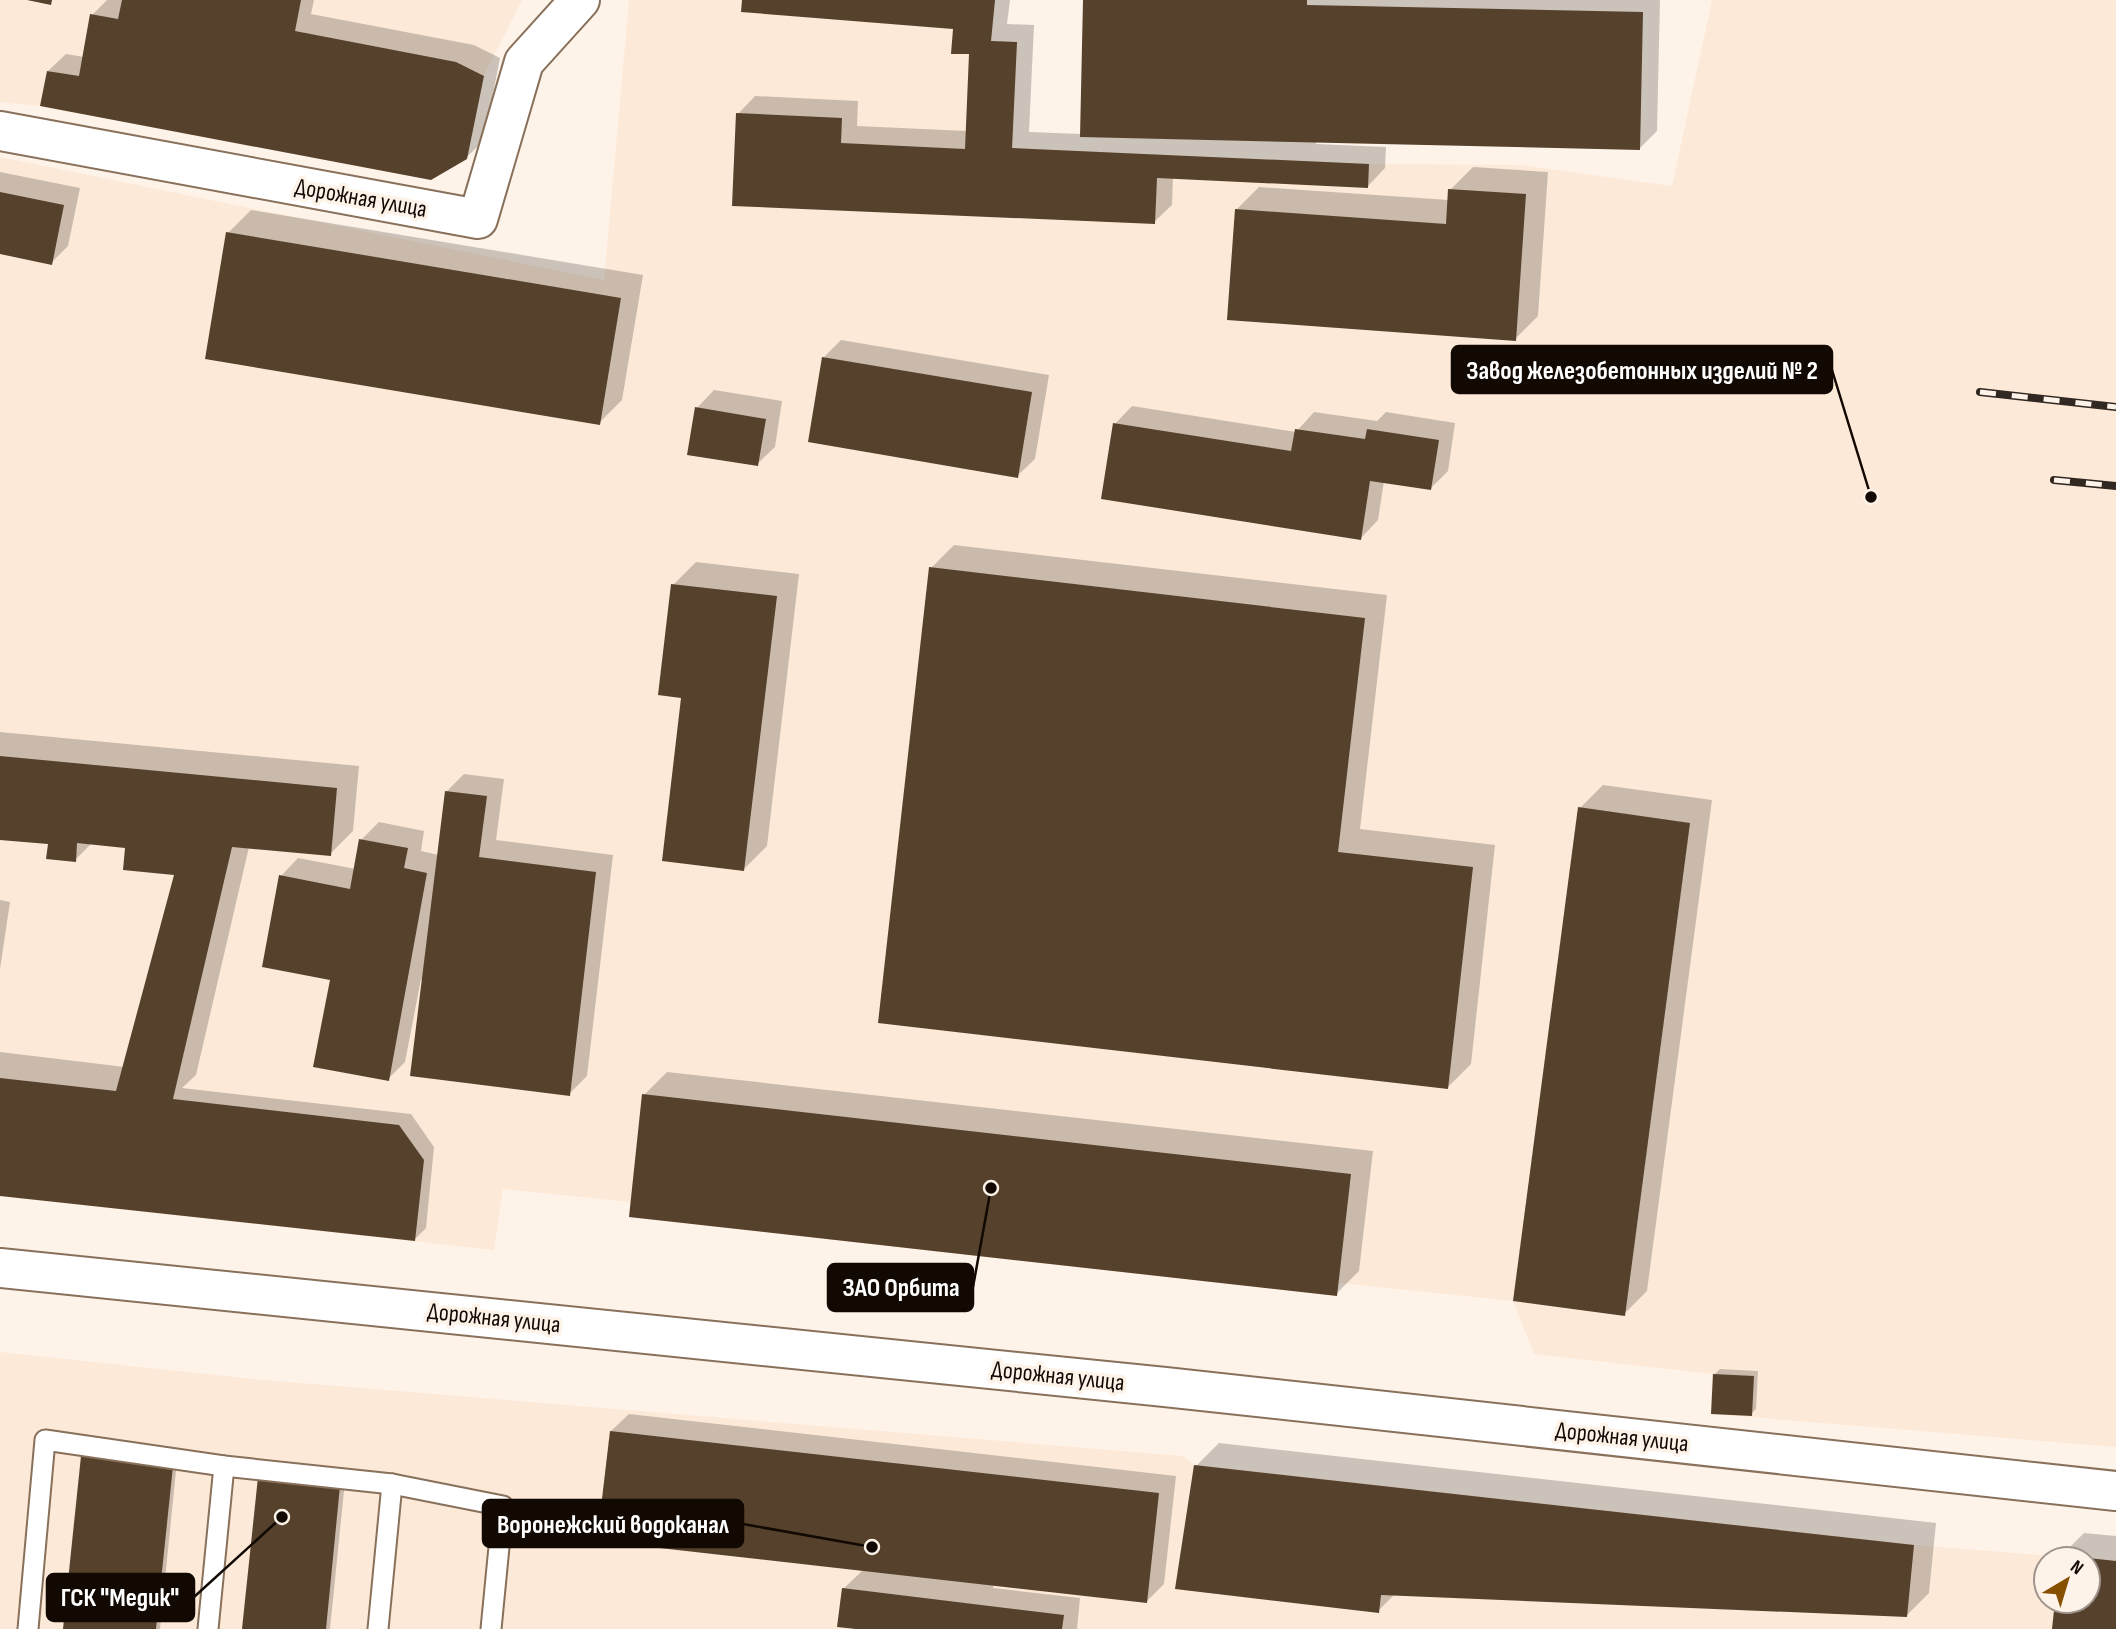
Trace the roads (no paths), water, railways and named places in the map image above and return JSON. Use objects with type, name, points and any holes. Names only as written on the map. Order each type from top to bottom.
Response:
[{"type":"street","name":"Дорожная улица","points":[[0,131],[478,219],[524,62],[580,0]]},
{"type":"street","name":"Дорожная улица","points":[[0,1268],[1178,1388],[2116,1491]]},
{"type":"lane","points":[[28,1629],[45,1440],[224,1466],[392,1484],[503,1506],[491,1629]]},
{"type":"lane","points":[[208,1629],[224,1466]]},
{"type":"lane","points":[[378,1629],[392,1484]]},
{"type":"railway","points":[[1980,392],[2116,407]]},
{"type":"railway","points":[[2054,480],[2116,486]]},
{"type":"place","name":"Завод железобетонных изделий № 2","points":[[1871,497]]},
{"type":"place","name":"ЗАО Орбита","points":[[991,1188]]},
{"type":"place","name":"ГСК \"Медик\"","points":[[282,1517]]},
{"type":"place","name":"Воронежский водоканал","points":[[872,1547]]}]
